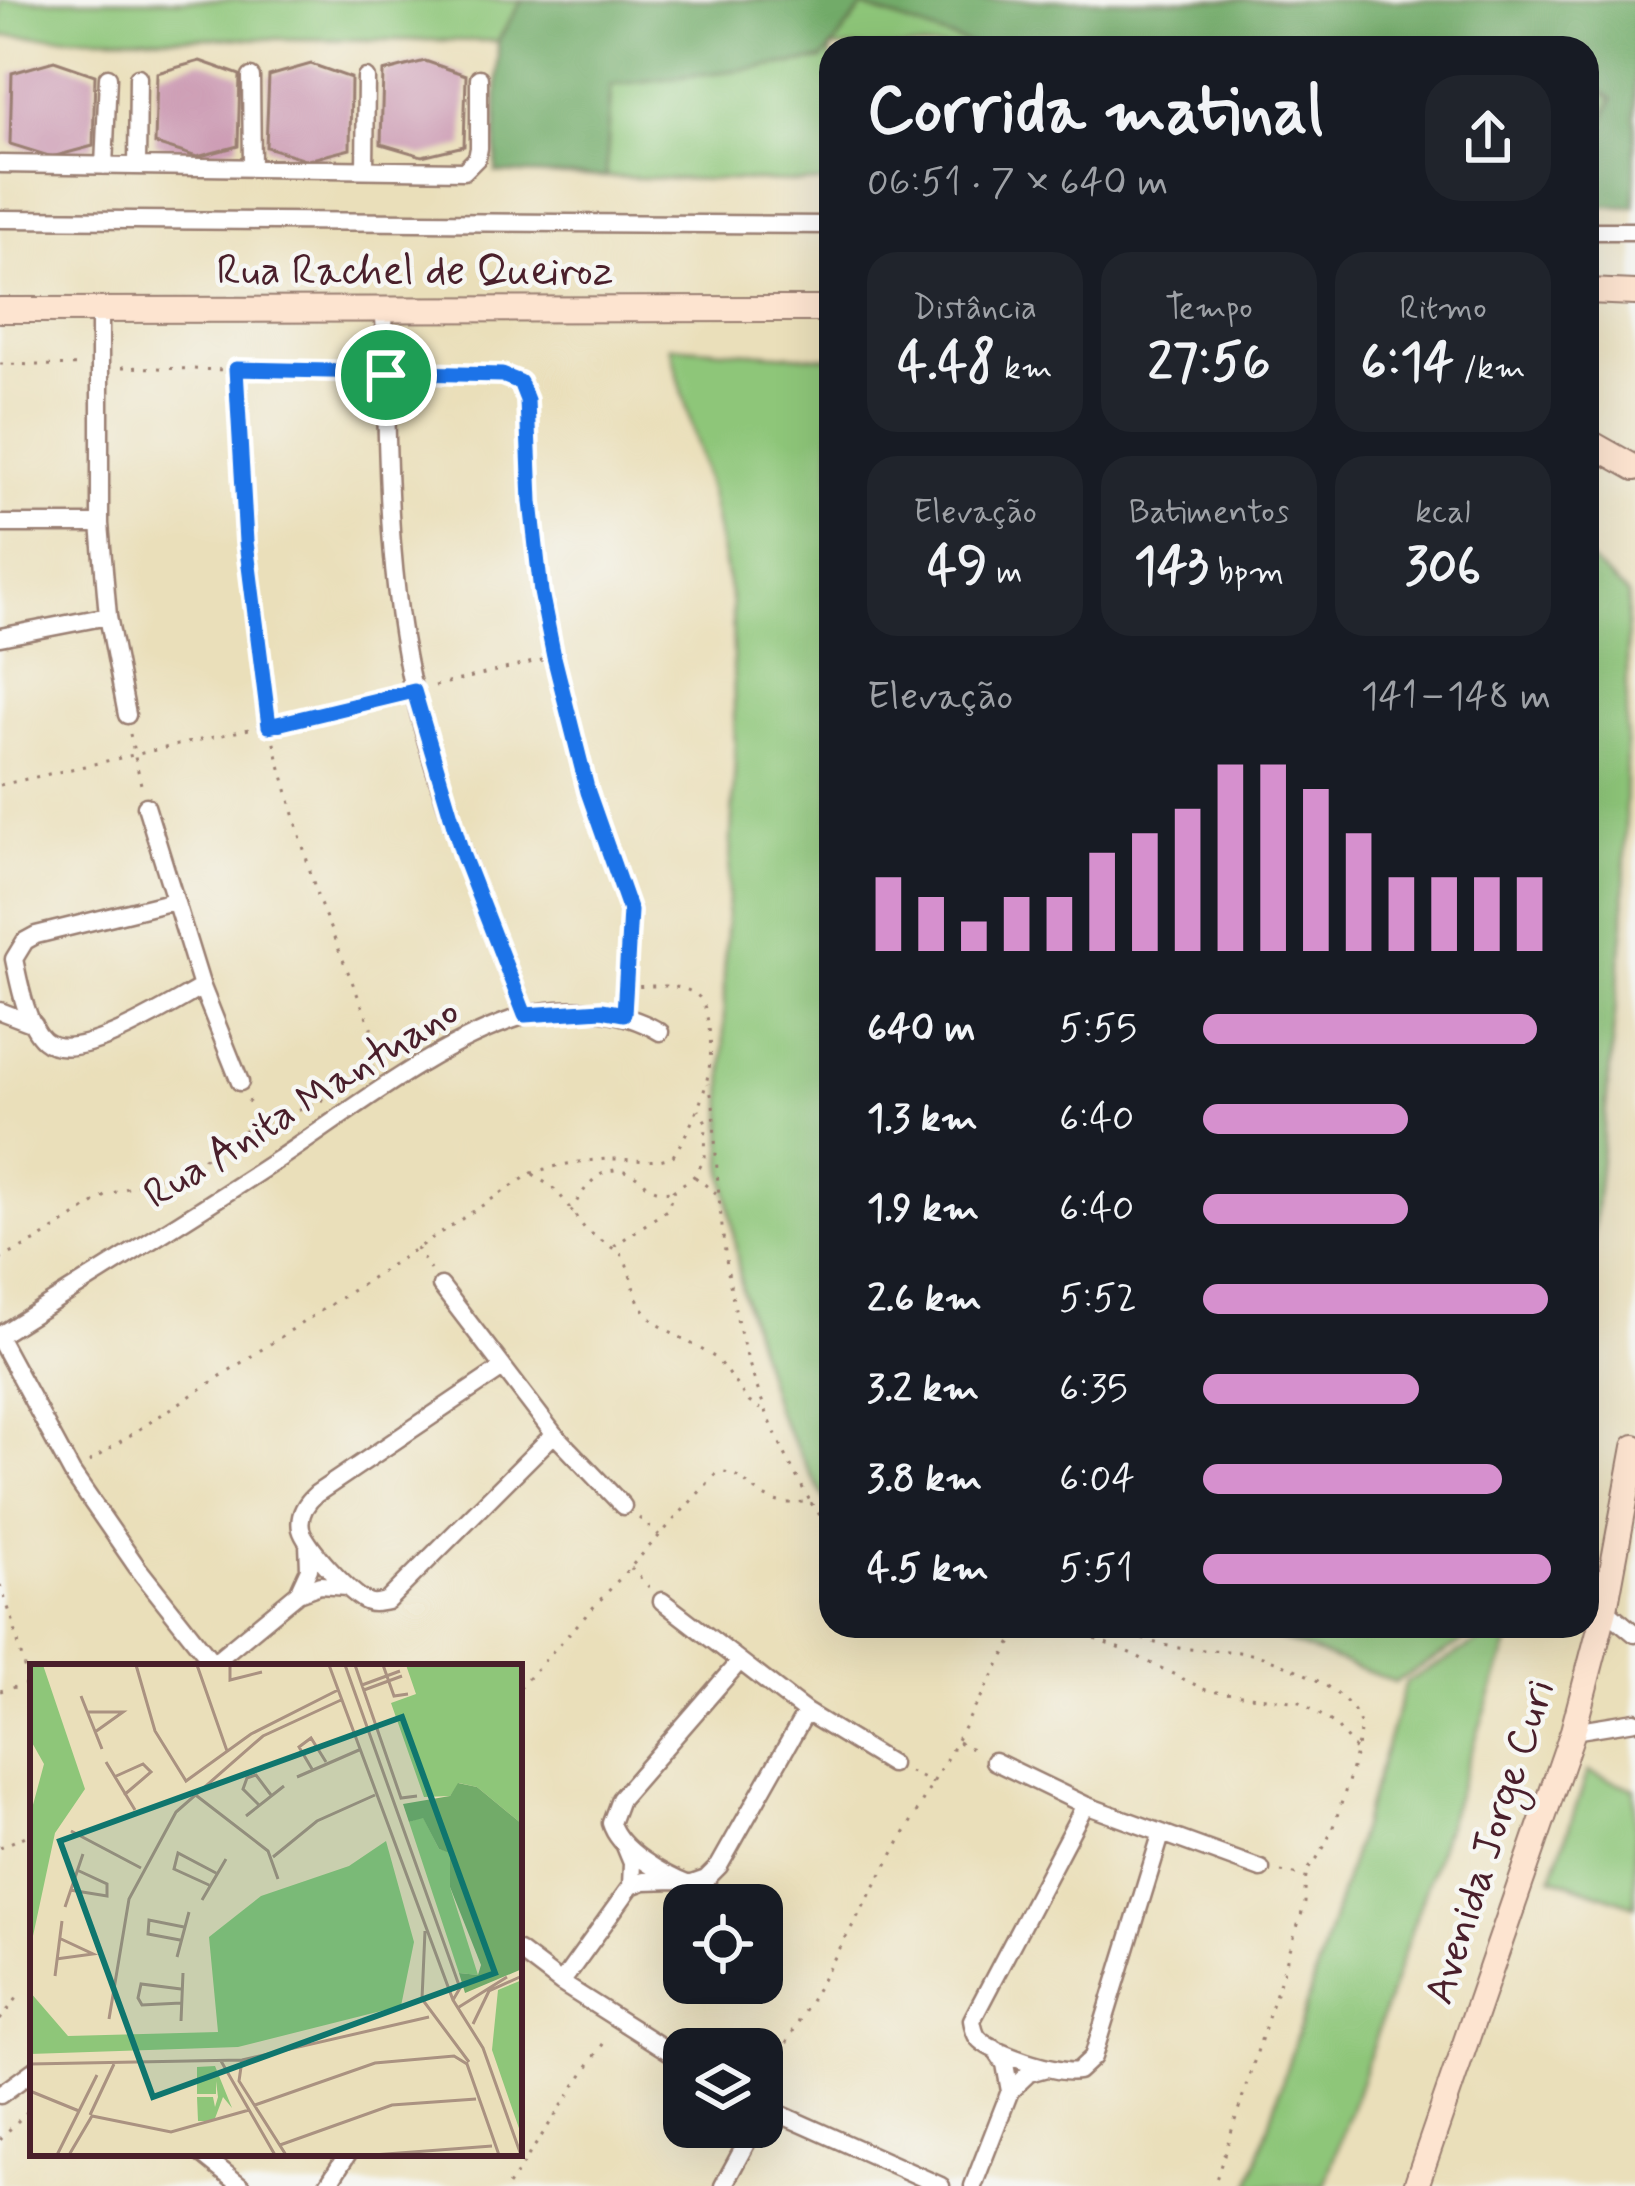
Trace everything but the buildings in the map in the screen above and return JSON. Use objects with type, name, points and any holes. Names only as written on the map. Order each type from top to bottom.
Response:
[{"type":"street","points":[[104,166],[108,77]]},
{"type":"street","points":[[137,166],[138,77]]},
{"type":"street","points":[[251,77],[252,168]]},
{"type":"street","points":[[365,170],[366,78]]},
{"type":"street","points":[[0,164],[455,172],[471,167],[479,148],[479,78]]},
{"type":"street","points":[[0,219],[819,225]]},
{"type":"street","points":[[1599,231],[1635,231]]},
{"type":"street","points":[[1599,291],[1635,292]]},
{"type":"street","name":"Rua Rachel de Queiroz","points":[[0,310],[819,309]]},
{"type":"street","points":[[100,310],[100,524],[108,616],[127,715]]},
{"type":"street","points":[[384,311],[391,545],[414,691],[463,856],[525,1015]]},
{"type":"street","points":[[1599,448],[1634,468]]},
{"type":"street","points":[[0,524],[100,524]]},
{"type":"street","points":[[0,637],[108,616]]},
{"type":"street","points":[[146,806],[202,987],[240,1082]]},
{"type":"street","points":[[174,902],[36,935],[14,959],[17,975],[41,1038],[79,1047],[202,987]]},
{"type":"street","points":[[17,975],[0,1008],[34,1024]]},
{"type":"street","name":"Rua Anita Mantuano","points":[[0,1338],[415,1069],[483,1032],[525,1015],[602,1010],[624,1014],[660,1032]]},
{"type":"street","points":[[441,1286],[554,1434],[623,1506]]},
{"type":"street","points":[[0,1338],[72,1473],[137,1567],[213,1664]]},
{"type":"street","points":[[298,1593],[308,1569],[308,1543],[300,1521],[308,1502],[501,1369]]},
{"type":"street","points":[[308,1543],[347,1587],[368,1602],[387,1600],[554,1434]]},
{"type":"street","name":"Avenida Jorge Curi","points":[[1599,1632],[1635,1447]]},
{"type":"street","points":[[215,1664],[298,1593],[320,1586],[347,1587]]},
{"type":"street","points":[[662,1601],[806,1712],[891,1764]]},
{"type":"street","points":[[1605,1609],[1635,1634]]},
{"type":"street","name":"Avenida Jorge Curi","points":[[1416,2186],[1573,1731],[1597,1638]]},
{"type":"street","points":[[739,1662],[620,1799],[611,1823],[625,1845],[676,1880],[698,1883],[719,1866],[806,1712]]},
{"type":"street","points":[[1573,1731],[1635,1721]]},
{"type":"street","points":[[994,1761],[1084,1805],[1261,1869]]},
{"type":"street","points":[[1084,1805],[975,2008],[974,2033],[994,2048],[1047,2068],[1078,2071],[1093,2057],[1161,1834]]},
{"type":"street","points":[[625,1845],[632,1863],[631,1886]]},
{"type":"street","points":[[561,1983],[631,1886],[676,1880]]},
{"type":"street","points":[[522,1953],[663,2048]]},
{"type":"street","points":[[994,2048],[1005,2064],[1010,2091]]},
{"type":"street","points":[[973,2186],[1010,2091],[1029,2073],[1047,2068]]},
{"type":"street","points":[[0,2096],[30,2073]]},
{"type":"street","points":[[783,2118],[941,2186]]},
{"type":"street","points":[[723,2186],[744,2148]]},
{"type":"street","points":[[204,2156],[241,2186]]},
{"type":"street","points":[[326,2186],[346,2156]]},
{"type":"path","points":[[0,364],[502,375],[520,382],[527,400],[541,592],[554,657],[588,792],[630,911],[624,1014]]},
{"type":"path","points":[[0,1259],[122,1188],[192,1166],[258,1124],[325,1099],[384,1059],[318,899],[269,726],[246,542],[236,369]]},
{"type":"path","points":[[0,785],[554,657]]},
{"type":"path","points":[[132,743],[139,777]]},
{"type":"path","points":[[72,1473],[532,1173],[610,1159],[666,1160],[678,1149],[714,1055],[702,1001],[683,989],[626,987]]},
{"type":"path","points":[[707,1083],[713,1101],[730,1299],[762,1410],[819,1514]]},
{"type":"path","points":[[612,1247],[668,1209],[674,1191],[694,1176],[708,1143],[706,1122],[696,1108]]},
{"type":"path","points":[[253,1111],[258,1124]]},
{"type":"path","points":[[532,1173],[557,1190],[585,1229],[624,1256],[639,1303],[654,1322],[716,1358],[749,1402],[762,1410]]},
{"type":"path","points":[[572,1211],[584,1186],[607,1173],[629,1173],[651,1190],[674,1191]]},
{"type":"path","points":[[694,1176],[718,1195]]},
{"type":"path","points":[[416,1248],[424,1260]]},
{"type":"path","points":[[522,1685],[722,1470],[768,1499],[810,1502]]},
{"type":"path","points":[[647,1525],[660,1535]]},
{"type":"path","points":[[631,1568],[638,1576]]},
{"type":"path","points":[[0,1585],[14,1621],[30,1692]]},
{"type":"path","points":[[783,2050],[1014,1638]]},
{"type":"path","points":[[1092,1638],[1208,1691],[1300,1702],[1336,1724],[1355,1751]]},
{"type":"path","points":[[1145,1638],[1279,1662],[1354,1708],[1360,1722],[1326,1843],[1304,1875],[1305,1903],[1214,2186]]},
{"type":"path","points":[[0,1691],[28,1683]]},
{"type":"path","points":[[956,1741],[966,1746]]},
{"type":"path","points":[[921,1778],[934,1784]]},
{"type":"path","points":[[0,1847],[30,1834]]},
{"type":"path","points":[[1287,1873],[1304,1875]]},
{"type":"path","points":[[0,2020],[21,1993]]},
{"type":"path","points":[[508,2186],[618,2021]]},
{"type":"path","points":[[0,2139],[30,2109]]},
{"type":"green space","points":[[0,0],[522,0],[498,41],[0,36]]},
{"type":"green space","points":[[522,0],[1635,0],[1635,207],[1599,206],[1599,129],[1613,99],[1599,89],[1599,36],[945,36],[863,7],[841,36],[819,36],[819,60],[611,85],[606,177],[496,173],[498,41]]},
{"type":"green space","points":[[863,6],[946,36],[840,36]]},
{"type":"green space","points":[[819,60],[819,183],[606,177],[611,85]]},
{"type":"green space","points":[[1599,89],[1613,98],[1599,128]]},
{"type":"green space","points":[[670,346],[819,357],[819,1489],[775,1408],[742,1291],[723,1165],[724,972],[735,762],[732,604],[710,493]]},
{"type":"green space","points":[[1599,569],[1628,595],[1624,924],[1599,1177]]},
{"type":"green space","points":[[1276,1638],[1469,1638],[1395,1682]]},
{"type":"green space","points":[[1486,1638],[1510,1638],[1325,2186],[1250,2186],[1406,1682]]},
{"type":"green space","points":[[1588,1772],[1635,1789],[1635,1906],[1552,1877]]},
{"type":"route","points":[[236,369],[386,375],[502,375],[520,382],[527,400],[531,502],[554,657],[588,792],[630,911],[624,1014],[602,1010],[525,1015],[463,856],[414,691],[269,726],[246,542],[236,369]]}]
